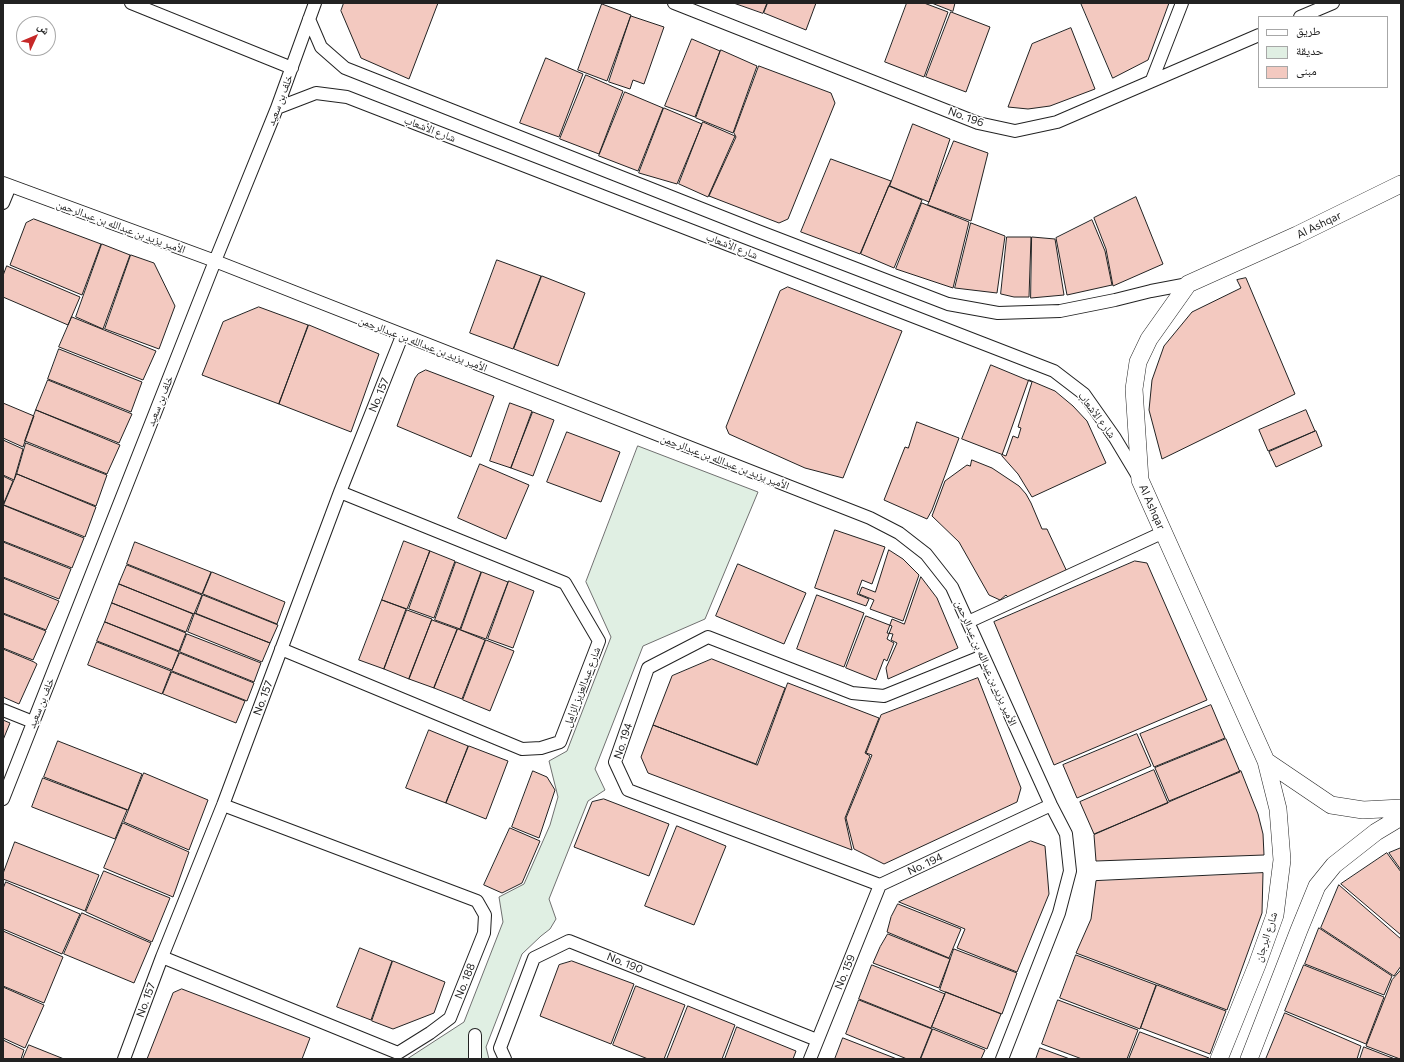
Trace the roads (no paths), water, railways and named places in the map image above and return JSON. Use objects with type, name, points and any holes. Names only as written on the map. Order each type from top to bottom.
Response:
[{"type":"street","points":[[131,3],[292,68]]},
{"type":"street","name":"خلف بن سعيد","points":[[3,799],[215,262],[278,108],[315,3]]},
{"type":"street","name":"No. 196","points":[[674,3],[978,123],[1015,131],[1057,122],[1258,35]]},
{"type":"street","points":[[1152,80],[1182,3]]},
{"type":"street","points":[[1302,16],[1333,3]]},
{"type":"street","name":"شارع الأشعاب","points":[[309,19],[321,47],[345,68],[758,231],[948,304],[998,313],[1060,311],[1095,305],[1151,291],[1188,284]]},
{"type":"street","name":"شارع الأشعاب","points":[[278,108],[316,93],[347,97],[1054,371],[1084,394],[1115,438],[1140,480]]},
{"type":"street","name":"Al Ashqar","points":[[1266,761],[1140,480],[1134,389],[1138,362],[1149,339],[1188,284],[1298,235],[1401,184]]},
{"type":"street","points":[[3,203],[6,185]]},
{"type":"street","name":"الأمير يزيد بن عبدالله بن عبدالرحمن","points":[[6,185],[215,262],[870,518],[899,533],[926,554],[952,587],[1051,805],[1066,834],[1070,871],[1059,913],[1002,1059]]},
{"type":"street","name":"No. 157","points":[[124,1059],[162,957],[223,805],[340,492],[402,336]]},
{"type":"street","name":"شارع عبدالعزيز الزامل","points":[[281,649],[522,748],[541,748],[560,742],[599,642],[565,583],[340,492]]},
{"type":"street","points":[[968,622],[1164,532]]},
{"type":"street","name":"No. 194","points":[[983,656],[884,696],[852,693],[708,636],[648,668],[615,762],[628,790],[880,885],[1051,805]]},
{"type":"street","points":[[3,710],[33,722]]},
{"type":"street","points":[[1266,761],[1331,805],[1363,810],[1401,808]]},
{"type":"street","name":"شارع البرجان","points":[[1219,1059],[1257,965],[1275,915],[1282,860],[1278,809],[1266,761]]},
{"type":"street","name":"No. 188","points":[[162,957],[398,1052],[430,1033],[450,1018],[484,933],[485,915],[477,901],[223,805]]},
{"type":"street","points":[[1249,1059],[1317,886],[1334,865],[1376,832],[1401,817]]},
{"type":"street","name":"No. 159","points":[[810,1059],[880,885]]},
{"type":"street","name":"No. 190","points":[[505,1059],[500,1048],[534,958],[568,941],[817,1040]]},
{"type":"street","points":[[475,1035],[475,1059]]}]
